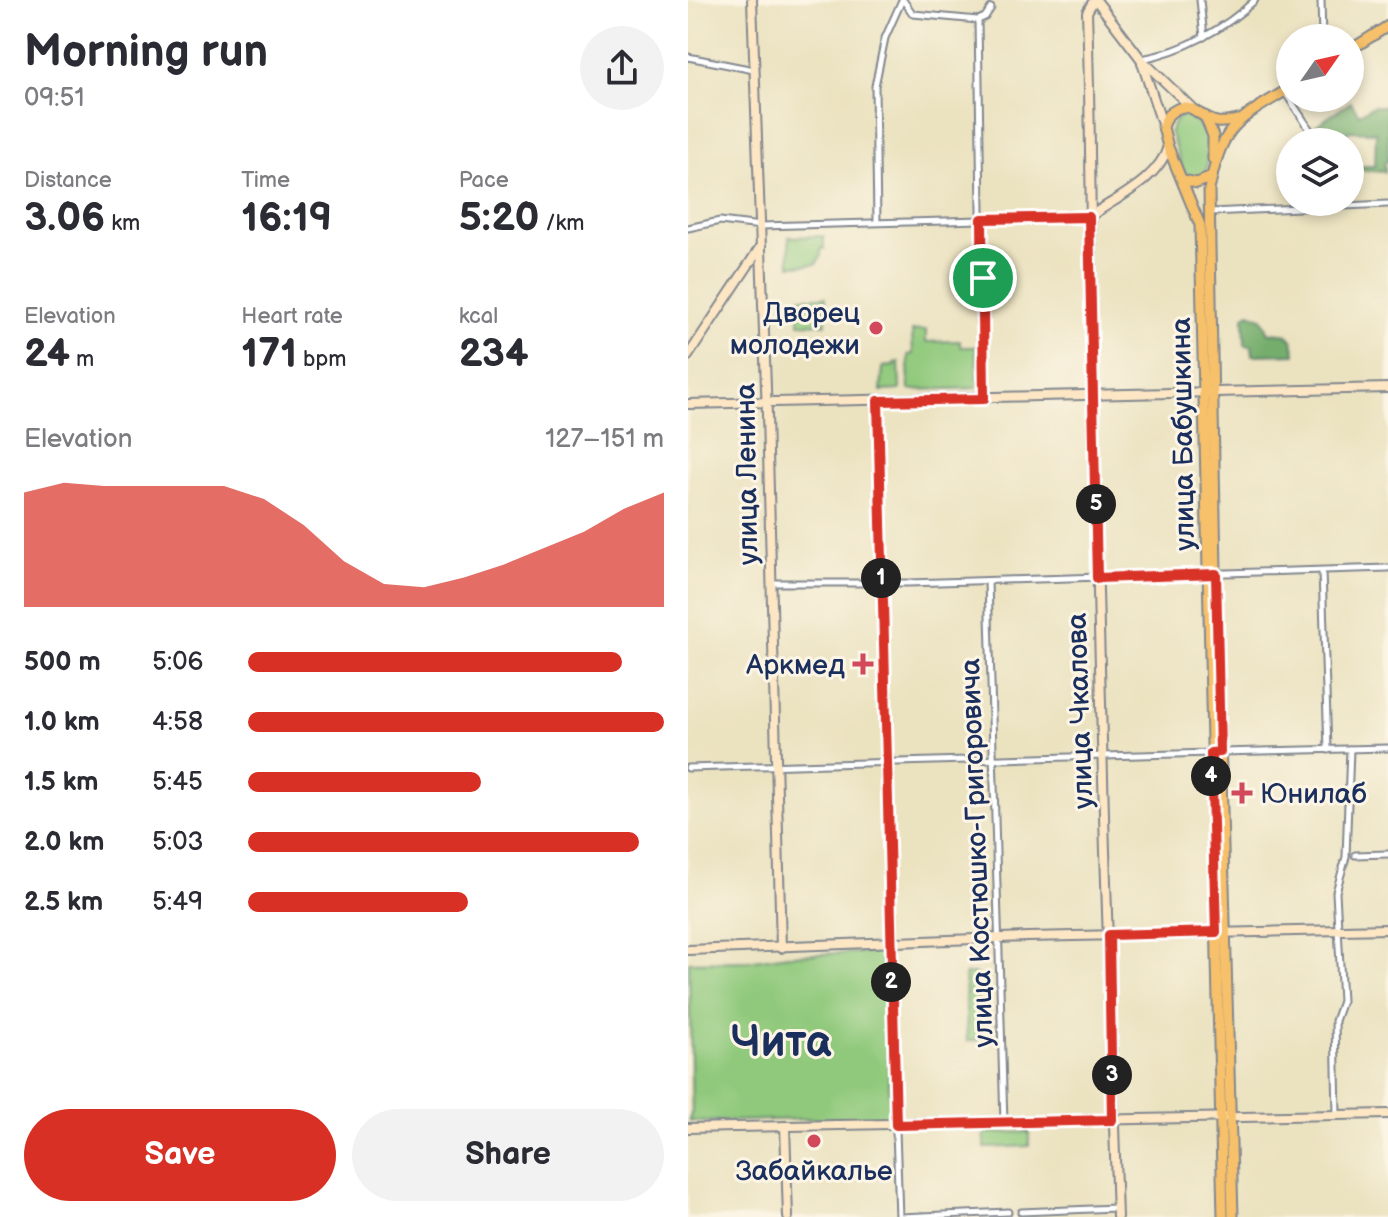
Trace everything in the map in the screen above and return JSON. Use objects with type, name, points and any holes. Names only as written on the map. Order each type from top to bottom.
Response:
[{"type":"main road","name":"улица Ленина","points":[[752,0],[762,246],[781,948]]},
{"type":"main road","name":"улица Чкалова","points":[[1095,0],[1087,12],[1089,217],[1116,1213]]},
{"type":"main road","points":[[1095,0],[1141,59],[1191,107],[1215,122],[1238,120]]},
{"type":"main road","points":[[1364,41],[1388,26]]},
{"type":"main road","points":[[1141,59],[1163,127]]},
{"type":"main road","points":[[1153,173],[1168,168],[1197,183],[1212,177],[1226,135],[1238,120],[1276,96]]},
{"type":"main road","points":[[1163,127],[1172,111],[1191,107]]},
{"type":"main road","points":[[1205,116],[1213,136],[1212,177]]},
{"type":"main road","name":"улица Бабушкина","points":[[1163,127],[1200,225],[1208,391],[1226,1118],[1233,1217]]},
{"type":"main road","points":[[1089,217],[1153,173],[1163,163],[1168,147]]},
{"type":"main road","name":"улица Бабушкина","points":[[1208,391],[1212,177]]},
{"type":"main road","points":[[688,356],[762,246]]},
{"type":"main road","points":[[688,404],[1388,388]]},
{"type":"main road","points":[[688,950],[998,938],[1388,929]]},
{"type":"main road","points":[[688,1128],[1388,1114]]},
{"type":"main road","name":"улица Бабушкина","points":[[1223,1217],[1226,1118]]},
{"type":"main road","points":[[785,1126],[788,1217]]},
{"type":"street","points":[[877,222],[875,86],[885,38],[902,0],[913,14],[978,20],[985,17],[991,8]]},
{"type":"street","points":[[1200,0],[1204,37]]},
{"type":"street","points":[[1141,59],[1160,55],[1204,37],[1255,0]]},
{"type":"street","points":[[1321,0],[1322,24]]},
{"type":"street","points":[[978,20],[984,399]]},
{"type":"street","points":[[688,57],[755,70]]},
{"type":"street","points":[[1364,204],[1388,204]]},
{"type":"street","points":[[1209,212],[1276,207]]},
{"type":"street","points":[[688,228],[720,221],[761,226],[1089,217]]},
{"type":"street","points":[[878,401],[900,1217],[1008,1212]]},
{"type":"street","points":[[771,583],[988,581],[1388,568]]},
{"type":"street","points":[[1322,571],[1328,750]]},
{"type":"street","name":"улица Костюшко-Григоровича","points":[[988,581],[1004,1123]]},
{"type":"street","points":[[688,768],[1388,748]]},
{"type":"street","points":[[1337,1116],[1335,1021],[1342,1001],[1336,892],[1346,857],[1350,749]]},
{"type":"street","points":[[1355,855],[1388,854]]},
{"type":"street","points":[[1021,1212],[1116,1213]]},
{"type":"green space","points":[[1373,106],[1388,106],[1388,161],[1385,162],[1385,172],[1364,171],[1364,166],[1375,166],[1376,132],[1364,132],[1364,128],[1312,128],[1336,112],[1359,114]]},
{"type":"green space","points":[[1186,115],[1199,125],[1206,139],[1206,172],[1199,180],[1184,173],[1170,131],[1176,119]]},
{"type":"green space","points":[[824,236],[824,249],[821,249],[816,264],[790,265],[789,237]]},
{"type":"green space","points":[[799,297],[826,297],[826,324],[799,323]]},
{"type":"green space","points":[[1249,313],[1262,318],[1269,333],[1280,333],[1291,338],[1295,354],[1253,355],[1252,346],[1245,345],[1244,316]]},
{"type":"green space","points":[[926,330],[926,342],[960,341],[960,347],[976,347],[977,388],[909,390],[908,355],[913,354],[912,331]]},
{"type":"green space","points":[[899,362],[900,390],[881,391],[883,367]]},
{"type":"green space","points":[[884,952],[890,1117],[689,1120],[692,1111],[689,962]]},
{"type":"green space","points":[[965,974],[976,974],[977,984],[974,985],[977,988],[979,1040],[967,1041]]},
{"type":"green space","points":[[1029,1132],[1029,1146],[985,1148],[984,1133]]},
{"type":"place","name":"Дворец молодежи","points":[[876,328]]},
{"type":"place","name":"Аркмед","points":[[863,664]]},
{"type":"place","name":"Юнилаб","points":[[1242,793]]},
{"type":"place","name":"Забайкалье","points":[[814,1141]]},
{"type":"district","name":"Чита","points":[[781,1041]]},
{"type":"route","points":[[1089,217],[1097,578],[1216,574],[1220,752],[1211,753],[1216,932],[1109,935],[1112,1120],[896,1125],[878,401],[984,399],[983,278],[982,219],[1089,217]]}]
